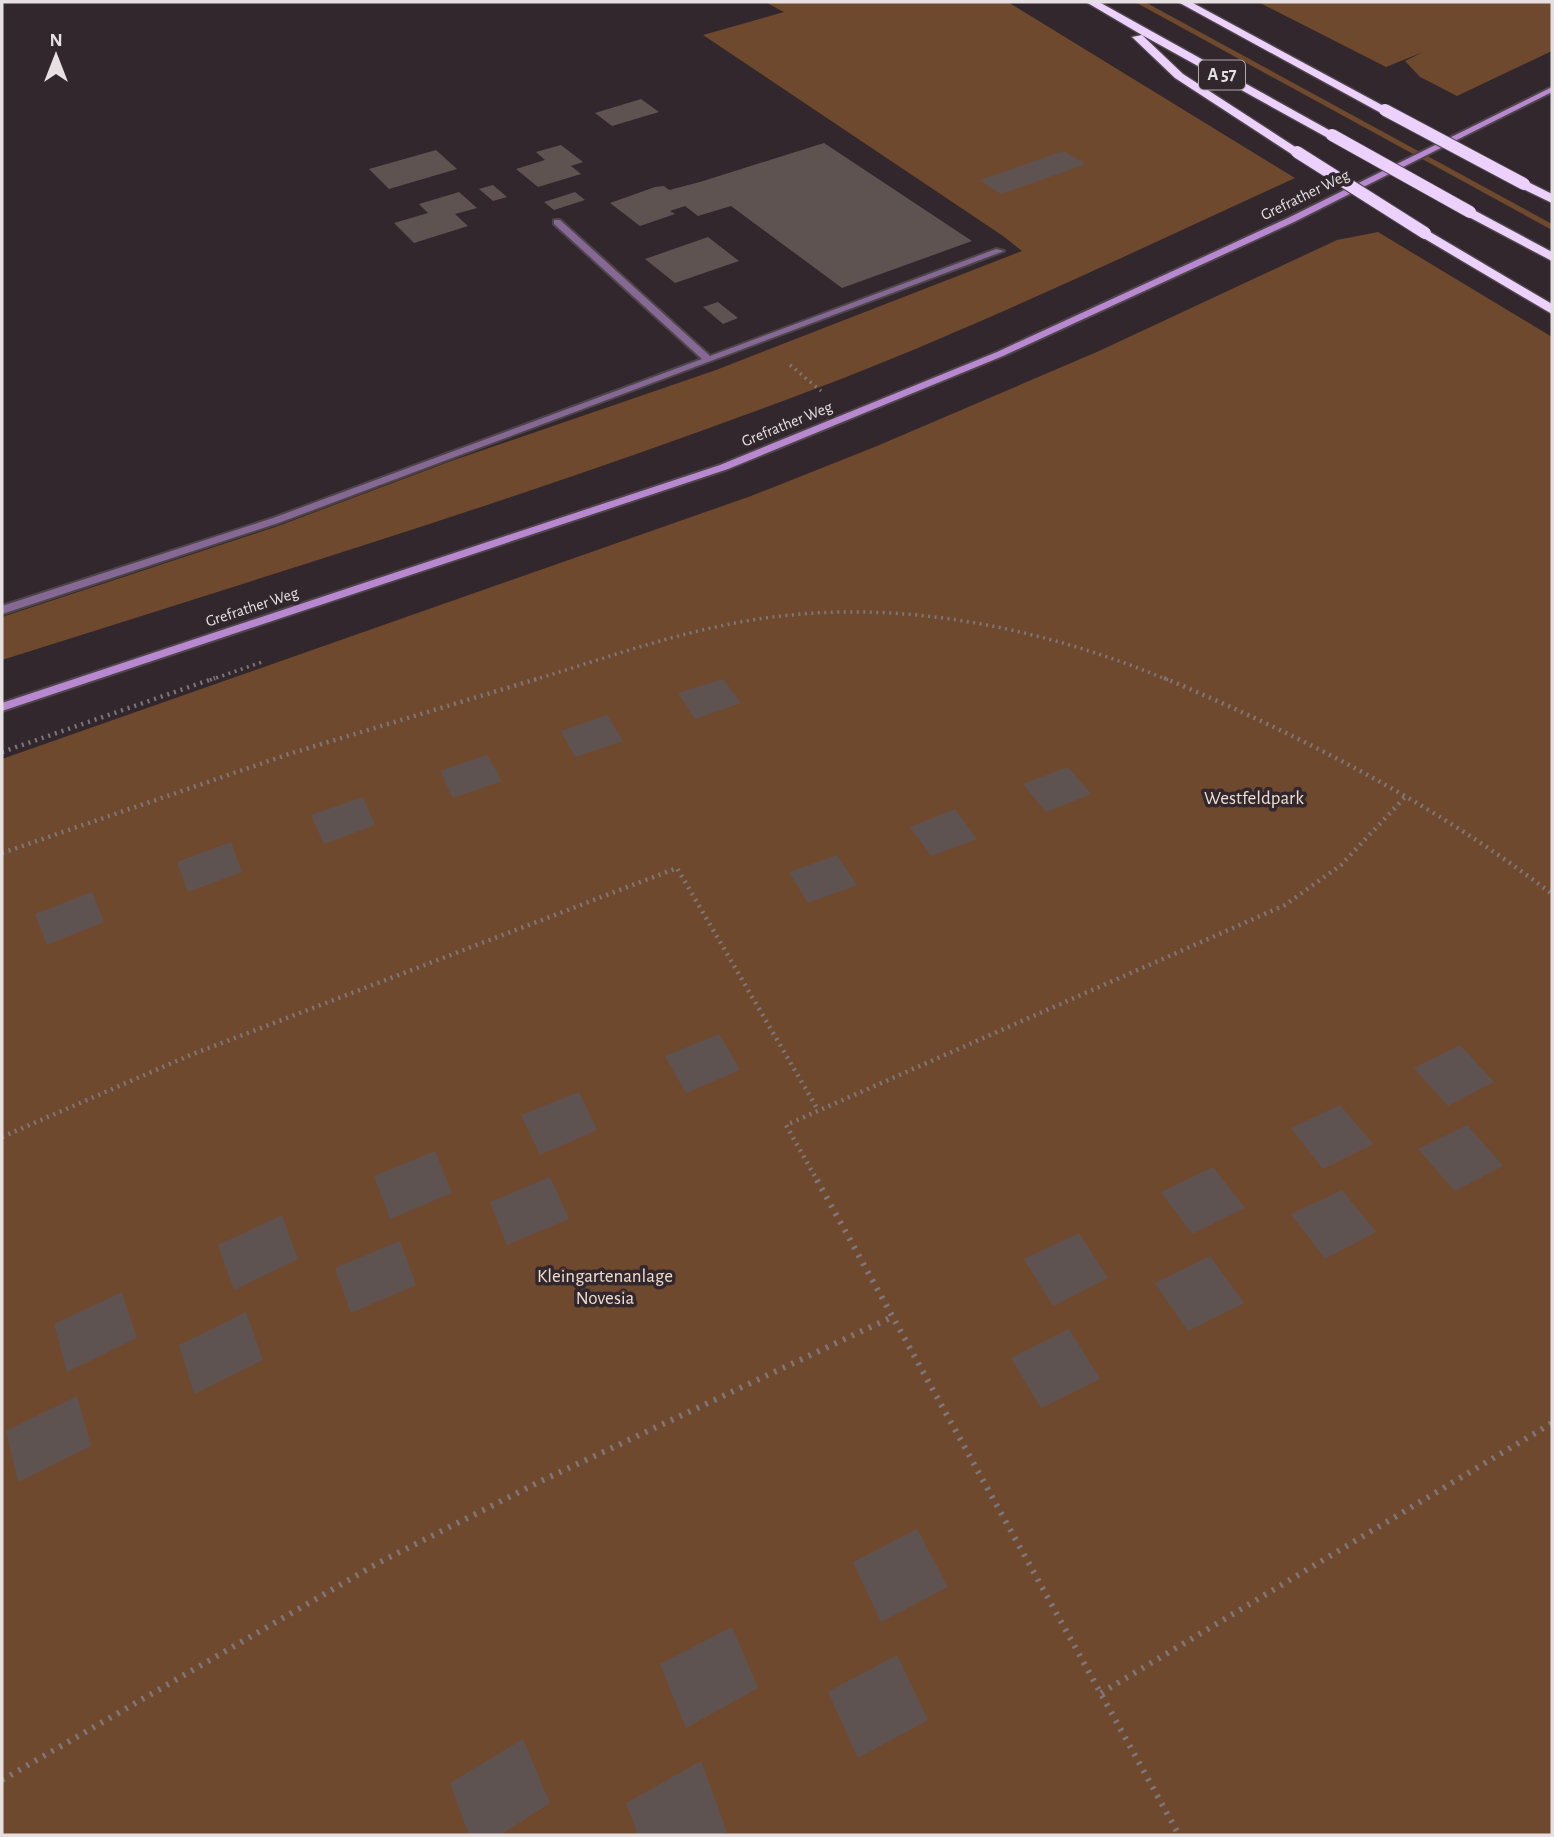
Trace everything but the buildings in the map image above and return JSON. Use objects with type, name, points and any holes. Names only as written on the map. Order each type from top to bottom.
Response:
[{"type":"highway","name":"A 57","points":[[1091,2],[1552,257]]},
{"type":"highway","name":"A 57","points":[[1182,2],[1552,200]]},
{"type":"highway","name":"A 57","points":[[1113,14],[1179,76],[1425,233],[1552,310]]},
{"type":"main road","name":"Grefrather Weg","points":[[2,707],[724,467],[1000,354],[1291,220],[1552,89]]},
{"type":"lane","points":[[556,222],[709,360]]},
{"type":"lane","points":[[2,610],[277,520],[999,251]]},
{"type":"path","points":[[808,396],[821,392]]},
{"type":"path","points":[[2,853],[264,762],[615,655],[740,622],[828,612],[912,615],[1035,635],[1145,668],[1261,719],[1406,796],[1508,858],[1552,894]]},
{"type":"path","points":[[1179,1835],[786,1125],[1285,905],[1341,865],[1406,796]]},
{"type":"path","points":[[2,1137],[188,1056],[677,868],[818,1110]]},
{"type":"path","points":[[2,1780],[380,1562],[541,1481],[892,1317]]},
{"type":"path","points":[[1101,1693],[1552,1423]]},
{"type":"green space","points":[[765,2],[1008,2],[1295,178],[995,315],[812,390],[510,497],[2,660],[2,617],[278,526],[451,461],[716,370],[1022,251],[703,35],[784,12]]},
{"type":"green space","points":[[1135,2],[1145,2],[1552,224],[1552,230]]},
{"type":"green space","points":[[1258,2],[1552,2],[1552,51],[1457,96],[1420,77],[1405,61],[1423,52],[1386,67]]},
{"type":"green space","name":"Kleingartenanlage Novesia","points":[[1378,232],[1552,337],[1552,1835],[2,1835],[2,759],[751,496],[877,446],[1099,351],[1337,240]]},
{"type":"park label","name":"Westfeldpark","points":[[1254,798]]}]
